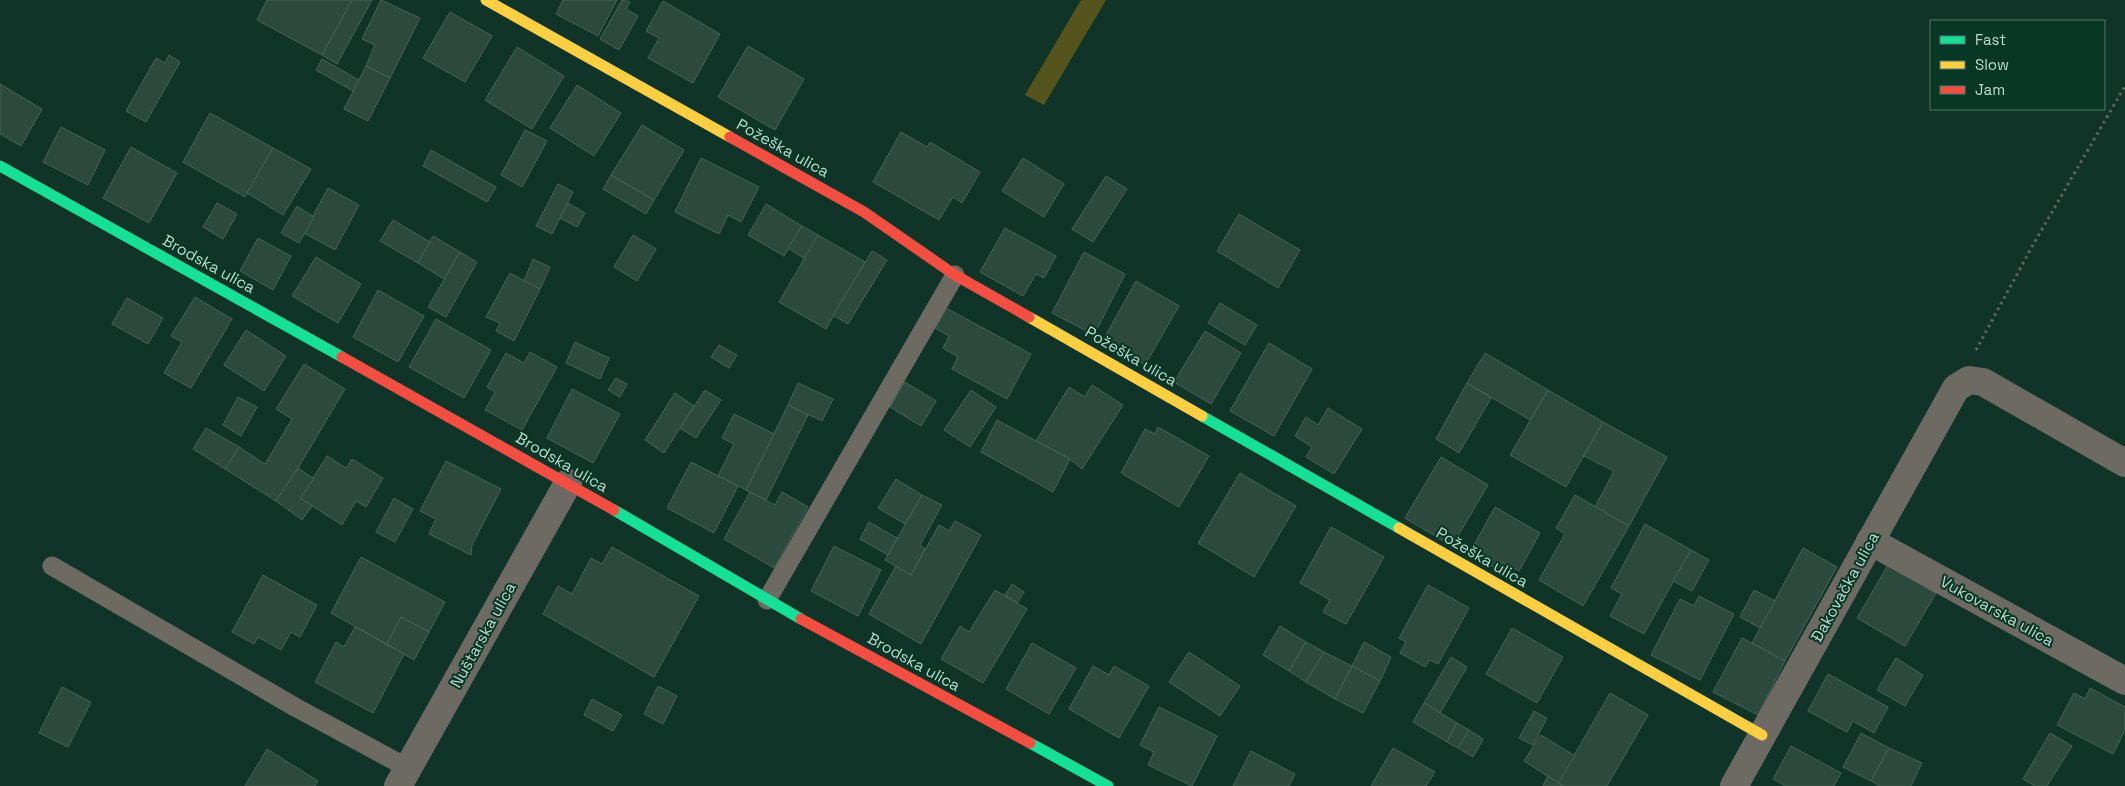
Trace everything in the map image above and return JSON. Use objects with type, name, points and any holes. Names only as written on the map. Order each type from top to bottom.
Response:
[{"type":"street","name":"Požeška ulica","points":[[486,0],[864,212],[955,274],[1762,735]]},
{"type":"street","name":"Brodska ulica","points":[[0,166],[568,483],[767,600],[1108,786]]},
{"type":"street","points":[[1956,388],[1969,380],[1983,382],[2125,463]]},
{"type":"street","name":"Đakovačka ulica","points":[[1734,786],[1956,388]]},
{"type":"street","name":"Nuštarska ulica","points":[[403,777],[568,483]]},
{"type":"street","name":"Vukovarska ulica","points":[[1870,541],[2125,682]]},
{"type":"lane","points":[[767,600],[955,274]]},
{"type":"lane","points":[[52,566],[295,707],[403,777]]},
{"type":"path","points":[[1956,388],[2034,243],[2125,86]]},
{"type":"shaded area","points":[[1081,0],[1106,0],[1044,105],[1025,95]]},
{"type":"building","points":[[267,0],[352,0],[322,55],[257,20]]},
{"type":"building","points":[[352,0],[372,0],[337,64],[322,55]]},
{"type":"building","points":[[381,0],[420,18],[390,78],[366,66],[375,45],[362,39]]},
{"type":"building","points":[[563,0],[617,0],[598,36],[556,14]]},
{"type":"building","points":[[622,0],[630,2],[626,9],[638,16],[619,50],[600,39]]},
{"type":"building","points":[[663,1],[720,34],[693,83],[648,58],[659,38],[646,31]]},
{"type":"building","points":[[450,12],[492,36],[465,82],[423,58]]},
{"type":"building","points":[[748,46],[804,79],[775,130],[718,97]]},
{"type":"building","points":[[517,47],[564,76],[532,129],[485,100]]},
{"type":"building","points":[[169,55],[180,62],[146,122],[126,111],[156,58],[165,63]]},
{"type":"building","points":[[322,59],[359,80],[353,91],[316,70]]},
{"type":"building","points":[[366,66],[390,78],[368,121],[344,109]]},
{"type":"building","points":[[0,84],[42,109],[21,146],[0,134]]},
{"type":"building","points":[[577,85],[621,113],[594,156],[550,128]]},
{"type":"building","points":[[210,113],[273,148],[245,197],[183,162]]},
{"type":"building","points":[[642,125],[684,150],[654,200],[611,175]]},
{"type":"building","points":[[61,127],[105,150],[88,185],[43,162]]},
{"type":"building","points":[[525,130],[547,141],[522,187],[501,175]]},
{"type":"building","points":[[901,132],[927,147],[930,142],[980,172],[962,203],[953,197],[939,220],[873,182]]},
{"type":"building","points":[[131,147],[177,173],[149,223],[103,198]]},
{"type":"building","points":[[273,148],[311,169],[283,215],[247,193]]},
{"type":"building","points":[[431,150],[496,187],[487,202],[423,166]]},
{"type":"building","points":[[701,158],[759,187],[741,222],[728,215],[719,234],[675,212]]},
{"type":"building","points":[[1023,158],[1064,184],[1044,217],[1002,191]]},
{"type":"building","points":[[611,175],[654,200],[646,214],[603,189]]},
{"type":"building","points":[[1106,176],[1127,189],[1093,242],[1072,229]]},
{"type":"building","points":[[558,184],[573,192],[552,234],[536,226]]},
{"type":"building","points":[[328,188],[359,205],[335,250],[304,233]]},
{"type":"building","points":[[217,203],[237,214],[223,239],[203,227]]},
{"type":"building","points":[[568,203],[585,213],[577,227],[560,218]]},
{"type":"building","points":[[766,204],[802,226],[784,256],[748,235]]},
{"type":"building","points":[[297,206],[314,217],[299,243],[281,233]]},
{"type":"building","points":[[1239,214],[1300,250],[1278,288],[1217,251]]},
{"type":"building","points":[[393,220],[430,242],[418,263],[380,241]]},
{"type":"building","points":[[802,226],[818,235],[805,259],[788,248]]},
{"type":"building","points":[[1005,228],[1056,256],[1044,278],[1036,274],[1023,296],[980,272]]},
{"type":"building","points":[[633,235],[656,249],[637,281],[614,267]]},
{"type":"building","points":[[818,235],[865,262],[826,329],[779,302]]},
{"type":"building","points":[[433,236],[460,252],[444,279],[418,263]]},
{"type":"building","points":[[258,238],[291,256],[273,290],[240,271]]},
{"type":"building","points":[[872,251],[887,260],[848,324],[833,315]]},
{"type":"building","points":[[460,252],[477,262],[446,317],[428,307]]},
{"type":"building","points":[[1084,252],[1125,274],[1094,335],[1052,313]]},
{"type":"building","points":[[316,257],[361,284],[338,323],[292,296]]},
{"type":"building","points":[[533,259],[550,267],[540,289],[524,281]]},
{"type":"building","points":[[510,273],[540,289],[514,341],[496,331],[500,323],[486,317]]},
{"type":"building","points":[[1136,281],[1179,306],[1145,365],[1103,340]]},
{"type":"building","points":[[378,290],[424,316],[398,362],[353,337]]},
{"type":"building","points":[[195,297],[232,319],[191,388],[164,373],[182,342],[171,336]]},
{"type":"building","points":[[127,298],[163,318],[148,344],[112,324]]},
{"type":"building","points":[[1220,303],[1257,325],[1245,345],[1208,323]]},
{"type":"building","points":[[946,308],[1031,354],[1007,399],[952,369],[958,357],[943,348],[949,336],[935,328]]},
{"type":"building","points":[[436,319],[491,350],[464,398],[409,367]]},
{"type":"building","points":[[246,330],[286,356],[264,391],[224,365]]},
{"type":"building","points":[[1205,331],[1241,353],[1211,404],[1174,382]]},
{"type":"building","points":[[575,342],[609,358],[600,379],[566,363]]},
{"type":"building","points":[[1269,343],[1312,369],[1274,436],[1230,411]]},
{"type":"building","points":[[719,345],[737,355],[729,368],[711,357]]},
{"type":"building","points":[[530,352],[557,367],[522,430],[485,410],[495,392],[487,387],[506,353],[524,363]]},
{"type":"building","points":[[1485,353],[1548,390],[1530,420],[1467,383]]},
{"type":"building","points":[[304,364],[345,389],[276,501],[225,469],[239,447],[265,464],[292,419],[276,409]]},
{"type":"building","points":[[616,378],[627,384],[620,397],[608,390]]},
{"type":"building","points":[[905,382],[936,401],[921,426],[890,407]]},
{"type":"building","points":[[798,383],[833,399],[822,421],[788,405]]},
{"type":"building","points":[[1467,383],[1491,398],[1459,453],[1436,439]]},
{"type":"building","points":[[1092,385],[1123,405],[1082,469],[1070,459],[1036,441],[1069,387],[1085,397]]},
{"type":"building","points":[[572,389],[620,414],[593,463],[547,438]]},
{"type":"building","points":[[705,390],[721,400],[696,438],[680,428]]},
{"type":"building","points":[[971,390],[996,407],[970,447],[944,430]]},
{"type":"building","points":[[1548,390],[1603,422],[1566,487],[1510,455]]},
{"type":"building","points":[[675,393],[694,406],[664,453],[645,440]]},
{"type":"building","points":[[238,397],[257,407],[241,436],[223,425]]},
{"type":"building","points":[[788,405],[808,415],[766,500],[746,490]]},
{"type":"building","points":[[1328,408],[1362,429],[1334,474],[1306,457],[1312,447],[1295,436],[1306,417],[1318,425]]},
{"type":"building","points":[[734,414],[774,434],[746,490],[718,476],[734,444],[722,438]]},
{"type":"building","points":[[997,420],[1070,459],[1053,492],[981,452]]},
{"type":"building","points":[[1603,422],[1667,457],[1629,526],[1595,507],[1614,471],[1584,456]]},
{"type":"building","points":[[1158,427],[1209,456],[1179,507],[1121,473],[1145,429],[1155,434]]},
{"type":"building","points":[[206,428],[239,447],[225,469],[193,449]]},
{"type":"building","points":[[327,456],[346,468],[352,459],[383,478],[366,507],[356,501],[342,525],[300,498]]},
{"type":"building","points":[[1441,457],[1488,485],[1452,546],[1405,518]]},
{"type":"building","points":[[446,461],[501,489],[472,545],[471,555],[429,534],[436,519],[420,511]]},
{"type":"building","points":[[691,462],[738,486],[714,533],[667,508]]},
{"type":"building","points":[[298,468],[314,479],[300,498],[312,506],[302,520],[276,501]]},
{"type":"building","points":[[1240,473],[1296,506],[1254,577],[1198,543]]},
{"type":"building","points":[[896,479],[922,495],[905,524],[878,508]]},
{"type":"building","points":[[750,492],[775,505],[782,492],[808,507],[774,568],[724,539]]},
{"type":"building","points":[[922,495],[942,505],[920,545],[925,549],[911,575],[885,560]]},
{"type":"building","points":[[1575,495],[1629,526],[1583,606],[1539,580],[1565,534],[1556,528]]},
{"type":"building","points":[[394,498],[413,509],[395,542],[376,532]]},
{"type":"building","points":[[1495,507],[1540,533],[1519,571],[1503,563],[1499,570],[1469,554]]},
{"type":"building","points":[[955,521],[981,535],[921,644],[869,614],[896,566],[911,575],[939,525],[949,531]]},
{"type":"building","points":[[869,522],[897,538],[888,555],[860,539]]},
{"type":"building","points":[[1645,524],[1691,550],[1644,634],[1610,616],[1622,594],[1611,588]]},
{"type":"building","points":[[1331,527],[1384,557],[1346,624],[1323,612],[1330,600],[1300,583]]},
{"type":"building","points":[[834,546],[881,570],[858,616],[811,591]]},
{"type":"building","points":[[612,547],[699,596],[654,677],[543,614],[558,586],[572,594],[591,558],[602,564]]},
{"type":"building","points":[[1803,548],[1837,567],[1785,661],[1752,643]]},
{"type":"building","points":[[1691,550],[1709,560],[1692,591],[1673,581]]},
{"type":"building","points":[[361,557],[445,602],[429,632],[401,617],[387,644],[331,613]]},
{"type":"building","points":[[1888,565],[1936,593],[1905,646],[1857,618]]},
{"type":"building","points":[[263,575],[317,605],[300,637],[291,632],[281,650],[258,637],[254,644],[232,632]]},
{"type":"building","points":[[1012,584],[1024,592],[1017,603],[1005,595]]},
{"type":"building","points":[[1428,585],[1469,608],[1438,664],[1430,660],[1425,667],[1400,653],[1406,642],[1399,638]]},
{"type":"building","points":[[995,590],[1027,609],[983,683],[941,659],[960,626],[969,632]]},
{"type":"building","points":[[1754,590],[1775,601],[1760,628],[1740,617]]},
{"type":"building","points":[[1699,596],[1734,614],[1700,680],[1651,655],[1680,599],[1694,606]]},
{"type":"building","points":[[401,617],[429,632],[414,660],[387,644]]},
{"type":"building","points":[[1280,626],[1306,642],[1289,671],[1263,655]]},
{"type":"building","points":[[355,627],[404,654],[373,713],[315,682],[336,642],[344,647]]},
{"type":"building","points":[[1512,628],[1563,657],[1537,703],[1486,674]]},
{"type":"building","points":[[1742,638],[1785,661],[1758,715],[1713,692]]},
{"type":"building","points":[[1306,642],[1324,652],[1306,682],[1289,671]]},
{"type":"building","points":[[1364,642],[1391,657],[1380,681],[1352,666]]},
{"type":"building","points":[[1032,643],[1076,668],[1049,714],[1006,689]]},
{"type":"building","points":[[1189,652],[1240,686],[1220,716],[1169,682]]},
{"type":"building","points":[[1324,652],[1352,666],[1335,699],[1306,682]]},
{"type":"building","points":[[1451,657],[1467,667],[1440,713],[1424,703]]},
{"type":"building","points":[[1896,658],[1923,675],[1905,706],[1877,690]]},
{"type":"building","points":[[1093,666],[1109,675],[1114,666],[1149,686],[1119,738],[1069,709]]},
{"type":"building","points":[[1352,666],[1380,681],[1363,713],[1335,699]]},
{"type":"building","points":[[1828,674],[1888,707],[1874,733],[1853,721],[1847,732],[1808,711]]},
{"type":"building","points":[[658,686],[677,696],[663,724],[644,714]]},
{"type":"building","points":[[62,687],[91,702],[68,747],[39,733]]},
{"type":"building","points":[[2090,688],[2125,707],[2125,730],[2113,754],[2057,725],[2074,693],[2085,699]]},
{"type":"building","points":[[1610,693],[1648,715],[1607,786],[1564,786],[1558,783]]},
{"type":"building","points":[[592,699],[622,715],[613,731],[584,715]]},
{"type":"building","points":[[1424,703],[1457,723],[1447,742],[1413,722]]},
{"type":"building","points":[[1159,707],[1217,736],[1192,786],[1148,765],[1154,752],[1140,745]]},
{"type":"building","points":[[1534,711],[1547,718],[1533,745],[1519,738]]},
{"type":"building","points":[[1457,723],[1469,730],[1458,748],[1447,742]]},
{"type":"building","points":[[1469,730],[1483,739],[1473,757],[1458,748]]},
{"type":"building","points":[[1861,733],[1889,748],[1871,781],[1843,767]]},
{"type":"building","points":[[2050,733],[2072,746],[2047,786],[2035,786],[2023,779]]},
{"type":"building","points":[[1541,735],[1575,756],[1558,783],[1524,761]]},
{"type":"building","points":[[1791,746],[1841,773],[1834,786],[1786,786],[1773,779]]},
{"type":"building","points":[[1393,748],[1435,772],[1426,786],[1371,786]]},
{"type":"building","points":[[1889,748],[1922,763],[1911,786],[1880,786],[1871,781]]},
{"type":"building","points":[[267,749],[318,781],[315,786],[245,786]]},
{"type":"building","points":[[1251,751],[1295,774],[1289,786],[1233,786]]},
{"type":"building","points":[[1548,776],[1558,783],[1564,786],[1543,786]]},
{"type":"traffic: fast","points":[[0,166],[342,357]]},
{"type":"traffic: fast","points":[[1202,416],[1399,528]]},
{"type":"traffic: fast","points":[[614,510],[801,619]]},
{"type":"traffic: fast","points":[[1030,743],[1108,786]]},
{"type":"traffic: slow","points":[[486,0],[730,137]]},
{"type":"traffic: slow","points":[[1029,317],[1202,416]]},
{"type":"traffic: slow","points":[[1399,528],[1762,735]]},
{"type":"traffic: jam","points":[[730,137],[864,212],[955,275],[1029,317]]},
{"type":"traffic: jam","points":[[342,357],[614,510]]},
{"type":"traffic: jam","points":[[801,619],[1030,743]]}]
